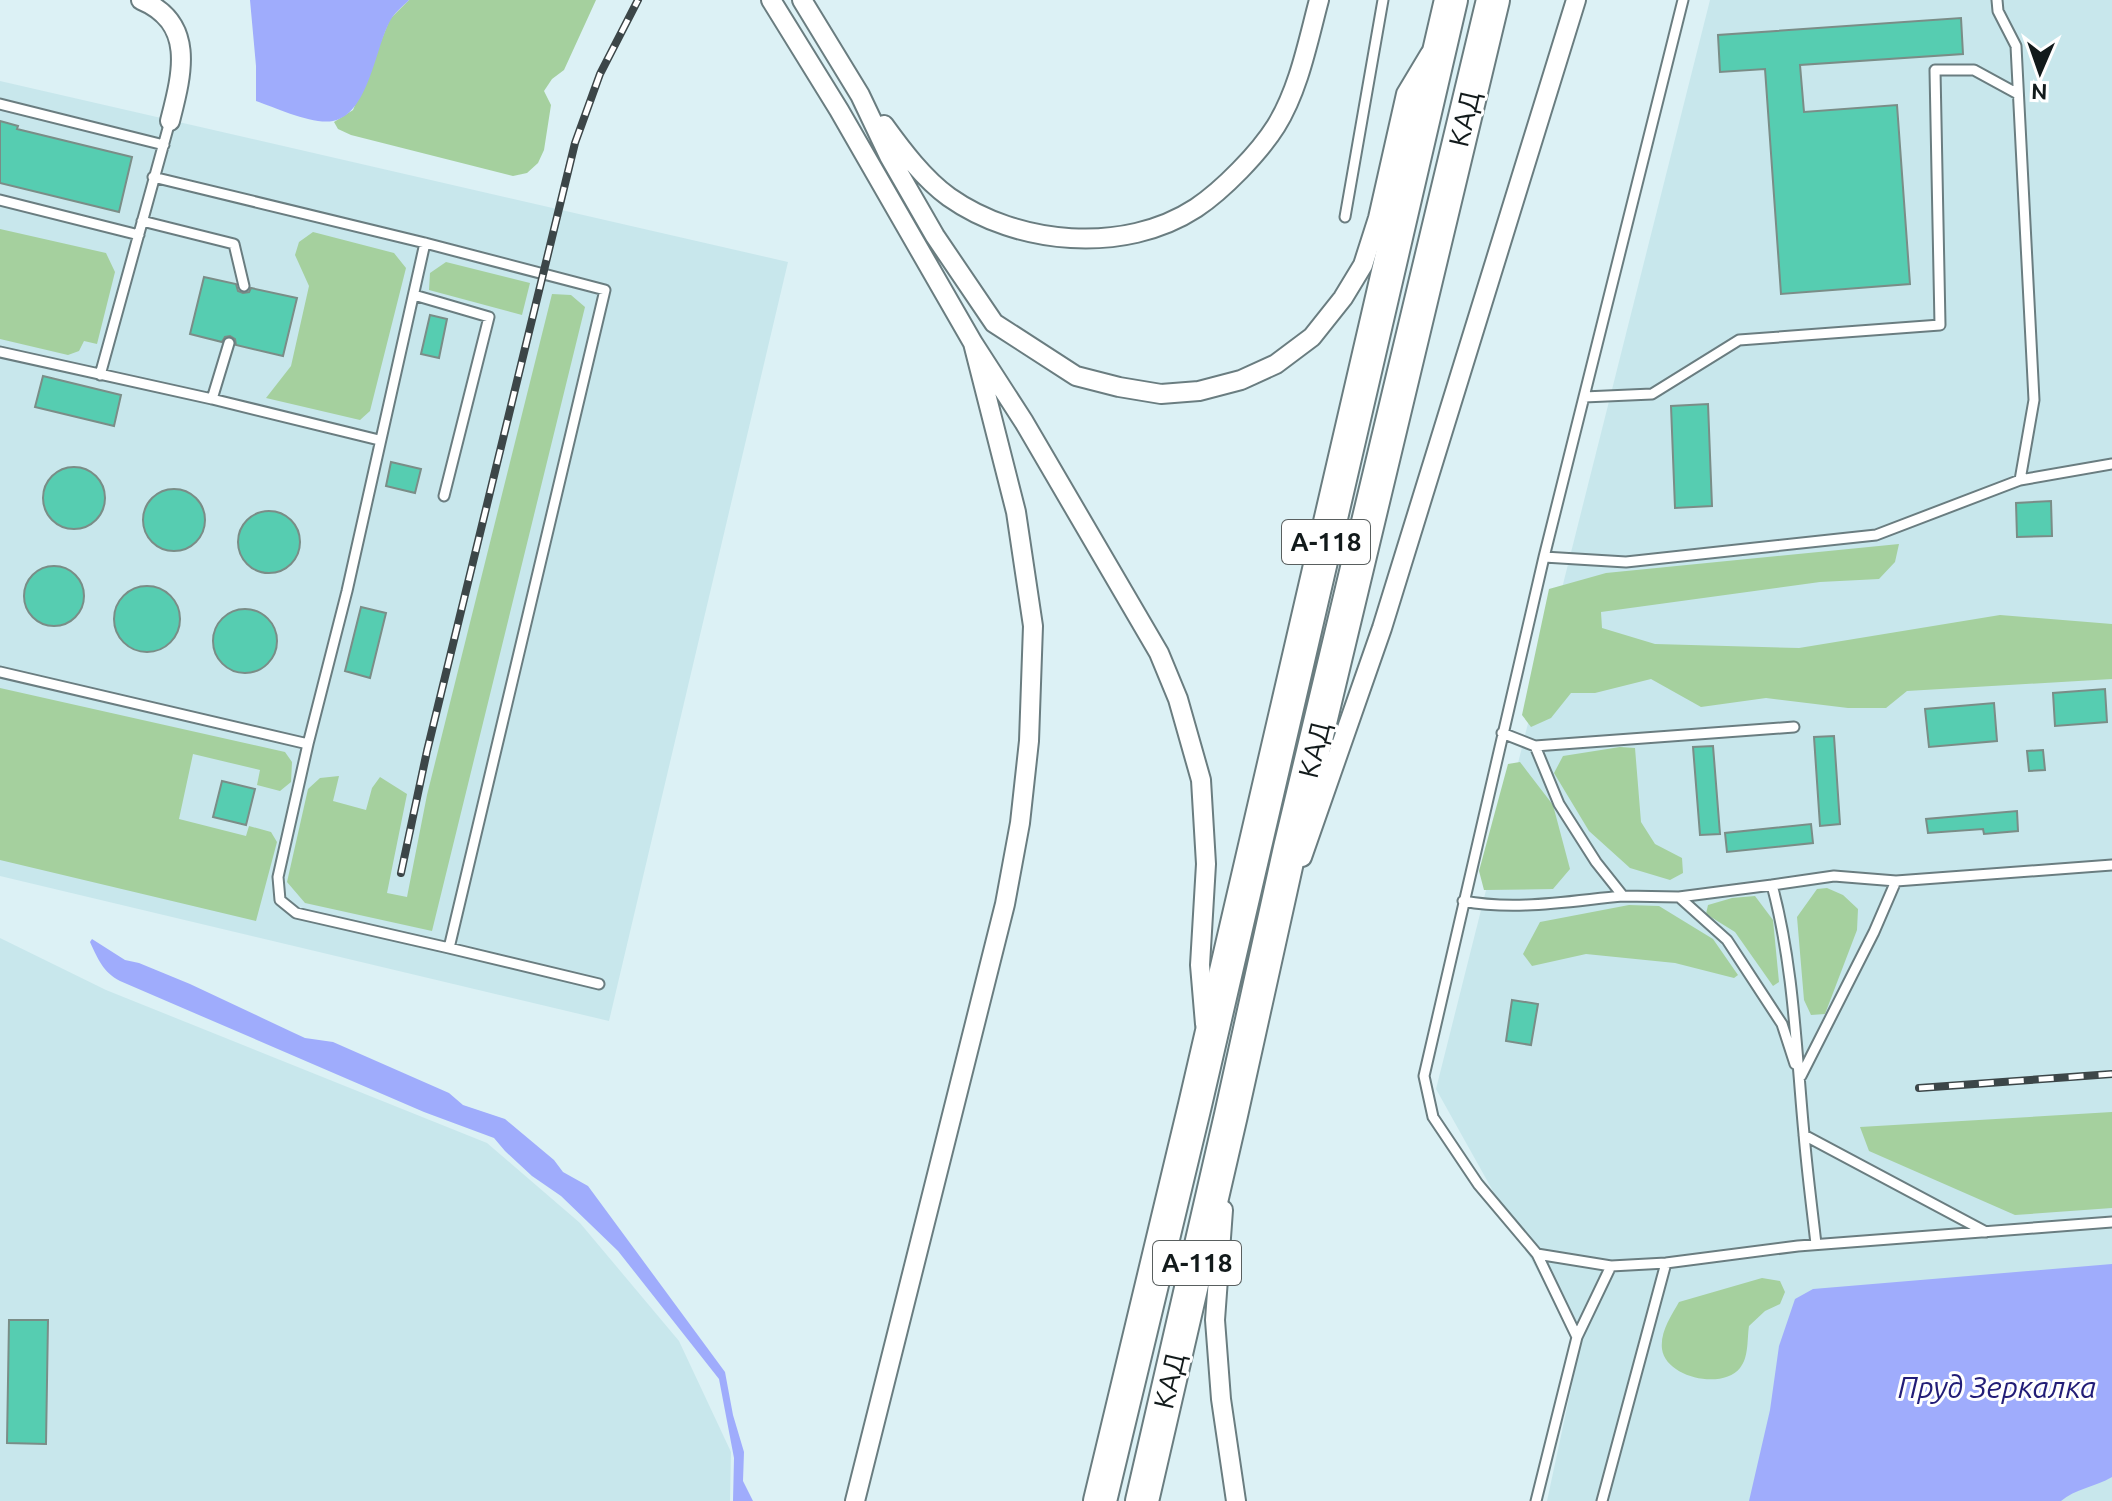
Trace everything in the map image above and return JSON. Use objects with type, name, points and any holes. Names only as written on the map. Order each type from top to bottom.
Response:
[{"type":"highway","name":"КАД","points":[[1142,1501],[1290,848],[1493,0]]},
{"type":"highway","name":"КАД","points":[[1100,1501],[1207,1055],[1448,15]]},
{"type":"street","points":[[141,0],[157,7],[178,32],[182,73],[170,121]]},
{"type":"street","points":[[771,0],[1159,653],[1178,699],[1201,780],[1206,864],[1200,965],[1207,1055]]},
{"type":"street","points":[[802,0],[860,95],[889,156],[935,236],[994,323],[1076,376],[1161,394],[1199,391],[1241,380],[1276,364],[1312,337],[1343,298],[1363,265],[1378,218],[1406,94],[1448,15]]},
{"type":"street","points":[[860,95],[902,149],[946,195],[978,215],[1023,231],[1068,239],[1114,236],[1156,226],[1196,208],[1255,155],[1278,124],[1292,91],[1319,0]]},
{"type":"street","points":[[1268,954],[1382,628],[1576,0]]},
{"type":"street","points":[[855,1501],[1005,904],[1020,823],[1029,741],[1033,626],[1016,512],[973,343]]},
{"type":"street","points":[[1231,1115],[1215,1320],[1221,1399],[1236,1501]]},
{"type":"lane","points":[[1345,217],[1383,0]]},
{"type":"lane","points":[[1577,1337],[1537,1254],[1478,1184],[1433,1117],[1424,1076],[1544,557],[1683,0]]},
{"type":"lane","points":[[1997,0],[1998,11],[2016,46],[2034,400],[2020,480]]},
{"type":"lane","points":[[1584,397],[1652,394],[1739,340],[1940,325],[1935,70],[1974,70],[2018,94]]},
{"type":"lane","points":[[0,104],[164,145]]},
{"type":"lane","points":[[100,375],[170,121]]},
{"type":"lane","points":[[153,177],[605,290],[449,948]]},
{"type":"lane","points":[[0,200],[139,235]]},
{"type":"lane","points":[[142,221],[234,244],[244,286]]},
{"type":"lane","points":[[425,243],[347,591],[278,877],[280,900],[296,913],[599,984]]},
{"type":"lane","points":[[414,295],[489,317],[444,496]]},
{"type":"lane","points":[[212,399],[229,343]]},
{"type":"lane","points":[[0,352],[379,440]]},
{"type":"lane","points":[[1544,557],[1626,562],[1876,535],[2020,480],[2112,464]]},
{"type":"lane","points":[[0,672],[308,744]]},
{"type":"lane","points":[[1502,733],[1535,746],[1794,727]]},
{"type":"lane","points":[[1535,746],[1559,804],[1596,862],[1623,896]]},
{"type":"lane","points":[[1463,901],[1488,906],[1523,907],[1623,896],[1679,897],[1834,876],[1896,881],[2112,865]]},
{"type":"lane","points":[[1799,1078],[1874,932],[1896,881]]},
{"type":"lane","points":[[1772,885],[1782,921],[1793,989],[1816,1244]]},
{"type":"lane","points":[[1679,897],[1727,940],[1782,1024],[1799,1078]]},
{"type":"lane","points":[[1804,1135],[1986,1232]]},
{"type":"lane","points":[[1537,1254],[1611,1266],[1666,1263],[1816,1244],[2112,1222]]},
{"type":"lane","points":[[1602,1501],[1666,1263]]},
{"type":"lane","points":[[1536,1501],[1577,1337],[1611,1266]]},
{"type":"shaded area","points":[[1710,0],[2112,0],[2112,1501],[1547,1501],[1580,1347],[1436,1089]]},
{"type":"shaded area","points":[[0,81],[788,262],[609,1021],[0,876]]},
{"type":"shaded area","points":[[0,938],[106,990],[487,1143],[580,1223],[679,1341],[731,1452],[730,1501],[0,1501]]},
{"type":"green space","points":[[409,0],[596,0],[564,70],[552,79],[544,91],[551,105],[544,150],[538,163],[527,173],[513,176],[351,135],[338,129],[334,122],[353,110],[390,19]]},
{"type":"green space","points":[[0,229],[106,253],[115,272],[97,344],[84,341],[79,351],[68,355],[0,339]]},
{"type":"green space","points":[[313,232],[394,253],[406,268],[370,411],[360,420],[266,398],[291,366],[309,286],[295,255],[299,242]]},
{"type":"green space","points":[[446,262],[530,283],[522,315],[429,290],[430,273]]},
{"type":"green space","points":[[552,294],[571,295],[585,307],[432,931],[305,903],[287,882],[308,789],[320,778],[339,776],[333,801],[366,810],[372,788],[380,777],[407,794],[387,893],[407,897],[427,795]]},
{"type":"green space","points":[[1899,544],[1895,562],[1879,579],[1820,582],[1601,612],[1602,628],[1655,644],[1799,648],[2000,615],[2112,624],[2112,679],[1907,691],[1886,708],[1848,708],[1766,698],[1701,707],[1651,679],[1595,693],[1571,693],[1551,718],[1531,727],[1522,715],[1549,589],[1606,573]]},
{"type":"green space","points":[[0,688],[285,752],[292,762],[291,782],[280,791],[257,785],[260,770],[193,754],[179,819],[246,836],[249,826],[271,832],[277,842],[256,921],[0,860]]},
{"type":"green space","points":[[1620,747],[1635,748],[1641,822],[1655,844],[1682,858],[1683,873],[1670,880],[1630,868],[1589,831],[1554,773],[1563,756]]},
{"type":"green space","points":[[1520,762],[1553,805],[1570,869],[1553,889],[1484,890],[1479,871],[1508,764]]},
{"type":"green space","points":[[1827,888],[1843,895],[1858,909],[1857,930],[1825,1014],[1811,1015],[1804,1000],[1797,917],[1817,889]]},
{"type":"green space","points":[[1755,896],[1773,920],[1779,982],[1773,986],[1735,932],[1706,914],[1708,905]]},
{"type":"green space","points":[[1629,905],[1659,906],[1713,939],[1738,975],[1734,978],[1675,963],[1586,954],[1532,966],[1523,954],[1540,922]]},
{"type":"green space","points":[[2112,1112],[2112,1208],[2015,1215],[1869,1151],[1860,1127]]},
{"type":"green space","points":[[1762,1278],[1780,1281],[1785,1292],[1780,1304],[1765,1311],[1749,1326],[1746,1353],[1740,1368],[1732,1375],[1709,1379],[1684,1374],[1673,1367],[1662,1349],[1663,1336],[1679,1302]]},
{"type":"water","points":[[250,0],[409,0],[389,23],[369,80],[355,107],[345,116],[325,122],[256,101]]},
{"type":"water","points":[[92,939],[125,960],[190,984],[305,1038],[333,1042],[449,1093],[463,1105],[505,1119],[554,1160],[563,1172],[588,1186],[725,1372],[744,1452],[743,1481],[753,1501],[733,1501],[734,1458],[719,1379],[618,1251],[561,1196],[532,1176],[494,1138],[424,1112],[120,981],[109,974],[102,964],[90,942]]},
{"type":"water","name":"Пруд Зеркалка","points":[[2112,1264],[2112,1477],[2061,1501],[1749,1501],[1770,1410],[1779,1346],[1795,1299],[1813,1289]]},
{"type":"building","points":[[1961,18],[1963,54],[1800,65],[1804,112],[1897,105],[1910,284],[1781,294],[1765,69],[1720,72],[1718,35]]},
{"type":"building","points":[[0,121],[18,126],[17,129],[132,157],[119,212],[0,183]]},
{"type":"building","points":[[204,277],[236,284],[238,291],[243,293],[251,288],[297,298],[283,356],[236,345],[235,339],[230,336],[222,342],[190,334]]},
{"type":"building","points":[[430,315],[447,319],[439,358],[421,354]]},
{"type":"building","points":[[43,376],[121,395],[114,426],[35,407]]},
{"type":"building","points":[[1708,404],[1712,506],[1675,508],[1671,406]]},
{"type":"building","points":[[391,462],[421,469],[415,493],[386,486]]},
{"type":"building","points":[[74,467],[96,476],[105,498],[96,520],[74,529],[52,520],[43,498],[52,476]]},
{"type":"building","points":[[174,489],[196,498],[205,520],[196,542],[174,551],[152,542],[143,520],[152,498]]},
{"type":"building","points":[[2051,501],[2052,536],[2017,537],[2016,503]]},
{"type":"building","points":[[269,511],[281,513],[291,520],[298,530],[298,554],[291,564],[281,571],[269,573],[257,571],[247,564],[240,554],[238,542],[240,530],[247,520],[257,513]]},
{"type":"building","points":[[54,566],[75,575],[84,596],[75,617],[54,626],[33,617],[24,596],[33,575]]},
{"type":"building","points":[[147,586],[160,589],[170,596],[177,606],[180,619],[177,632],[170,642],[160,649],[147,652],[134,649],[124,642],[117,632],[114,619],[117,606],[124,596],[134,589]]},
{"type":"building","points":[[361,607],[386,613],[370,678],[345,671]]},
{"type":"building","points":[[245,609],[263,615],[271,623],[277,641],[271,659],[263,667],[245,673],[227,667],[219,659],[213,641],[219,623],[227,615]]},
{"type":"building","points":[[2105,689],[2107,722],[2055,726],[2053,693]]},
{"type":"building","points":[[1994,703],[1997,741],[1929,747],[1925,709]]},
{"type":"building","points":[[1834,736],[1840,824],[1820,826],[1814,737]]},
{"type":"building","points":[[1713,746],[1720,834],[1700,835],[1693,747]]},
{"type":"building","points":[[2043,750],[2045,770],[2029,771],[2027,751]]},
{"type":"building","points":[[222,781],[255,789],[246,825],[213,817]]},
{"type":"building","points":[[2017,811],[2018,831],[1984,834],[1983,829],[1928,833],[1926,819]]},
{"type":"building","points":[[1811,824],[1813,843],[1727,852],[1725,833]]},
{"type":"building","points":[[1512,1000],[1538,1004],[1531,1045],[1506,1041]]},
{"type":"building","points":[[9,1320],[48,1320],[46,1444],[7,1443]]},
{"type":"railway","points":[[401,873],[427,751],[575,143],[600,74],[638,0]]},
{"type":"railway","points":[[1919,1088],[2112,1074]]}]
